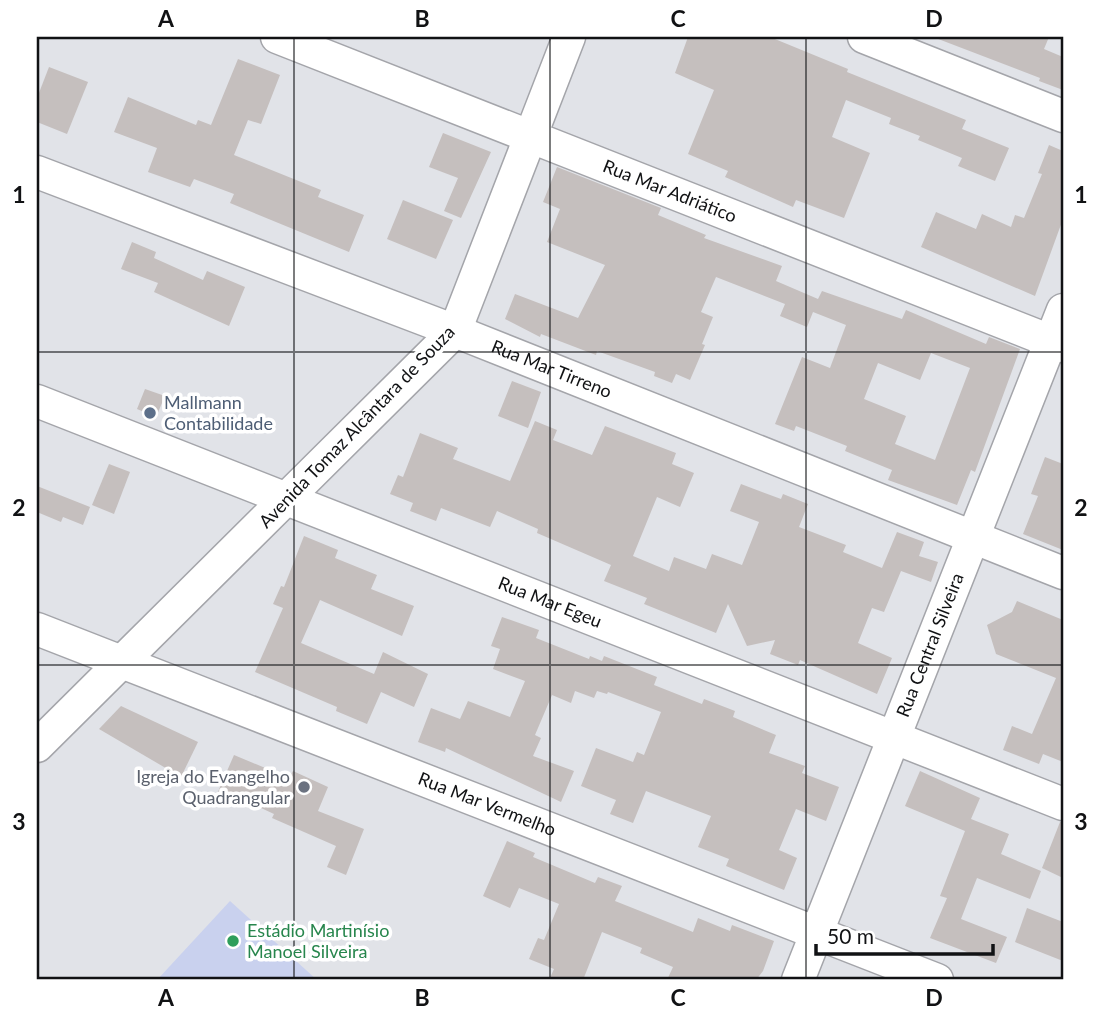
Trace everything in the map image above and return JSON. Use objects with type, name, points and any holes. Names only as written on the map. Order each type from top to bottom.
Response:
[{"type":"street","name":"Rua Mar Adriático","points":[[277,37],[1057,344]]},
{"type":"street","name":"Avenida Tomaz Alcântara de Souza","points":[[37,746],[455,331],[569,37]]},
{"type":"street","points":[[864,37],[1063,116]]},
{"type":"street","name":"Rua Mar Tirreno","points":[[37,172],[455,331],[1063,573]]},
{"type":"street","name":"Rua Central Silveira","points":[[798,980],[974,536],[1057,344],[1063,310]]},
{"type":"street","name":"Rua Mar Egeu","points":[[37,401],[1063,804]]},
{"type":"street","name":"Rua Mar Vermelho","points":[[37,629],[937,980]]},
{"type":"shaded area","name":"Estádio Martinísio Manoel Silveira","points":[[230,901],[317,980],[157,980]]},
{"type":"building","points":[[688,37],[770,37],[848,69],[847,72],[966,120],[962,129],[1009,148],[995,181],[958,166],[962,158],[918,140],[920,136],[889,124],[891,118],[846,100],[832,137],[870,153],[844,218],[796,200],[793,207],[725,177],[728,171],[688,154],[714,90],[675,73]]},
{"type":"building","points":[[933,37],[1049,37],[1044,49],[1063,57],[1063,90],[1039,81],[1040,78]]},
{"type":"building","points":[[238,59],[280,75],[261,124],[248,120],[234,155],[321,190],[318,197],[364,215],[349,252],[230,203],[234,194],[194,179],[190,187],[148,172],[157,148],[114,132],[128,97],[196,125],[198,120],[211,125]]},
{"type":"building","points":[[49,67],[88,82],[67,134],[37,122],[37,98]]},
{"type":"building","points":[[443,133],[491,152],[461,218],[444,211],[458,178],[429,167]]},
{"type":"building","points":[[1049,145],[1063,151],[1063,219],[1035,296],[921,247],[936,212],[976,229],[982,214],[1011,227],[1015,215],[1024,218],[1042,174],[1038,173]]},
{"type":"building","points":[[557,167],[661,208],[658,215],[706,235],[704,238],[782,266],[776,281],[818,299],[822,291],[902,319],[906,310],[986,344],[989,337],[1020,349],[975,472],[971,470],[957,505],[888,480],[892,470],[845,451],[847,446],[796,426],[794,431],[775,424],[802,357],[830,368],[846,325],[813,312],[807,327],[780,316],[785,304],[716,277],[701,312],[713,317],[702,344],[705,345],[690,380],[676,374],[672,383],[654,376],[655,372],[597,351],[596,355],[541,334],[540,337],[505,319],[515,294],[578,318],[605,265],[547,242],[560,209],[543,202]],"holes":[[[931,353],[970,368],[935,460],[895,444],[906,416],[864,399],[878,363],[920,380]]]},
{"type":"building","points":[[403,200],[453,220],[436,259],[387,239]]},
{"type":"building","points":[[132,242],[156,252],[154,258],[203,280],[207,271],[245,287],[229,326],[154,292],[158,283],[121,269]]},
{"type":"building","points":[[512,381],[541,392],[528,428],[498,416]]},
{"type":"building","points":[[145,389],[165,396],[156,417],[137,409]]},
{"type":"building","points":[[535,421],[557,430],[553,440],[592,455],[605,426],[676,453],[672,464],[694,473],[680,507],[657,497],[633,556],[669,571],[674,557],[706,569],[712,554],[742,565],[759,522],[730,511],[741,484],[781,499],[783,494],[808,504],[799,527],[846,545],[843,552],[882,568],[897,532],[924,542],[919,556],[938,562],[931,582],[901,571],[884,612],[872,608],[858,643],[892,658],[877,694],[800,660],[798,665],[770,654],[775,640],[747,646],[728,604],[716,633],[644,604],[647,598],[604,581],[611,565],[537,533],[538,529],[497,511],[490,527],[441,508],[436,521],[410,511],[413,503],[390,494],[398,475],[403,477],[420,433],[458,448],[453,459],[510,481]]},
{"type":"building","points":[[1045,457],[1063,464],[1063,550],[1023,534],[1038,496],[1031,494]]},
{"type":"building","points":[[109,464],[130,472],[114,514],[92,505]]},
{"type":"building","points":[[37,486],[90,507],[83,525],[63,517],[61,522],[37,512]]},
{"type":"building","points":[[304,536],[338,550],[335,558],[377,575],[371,589],[414,606],[402,636],[320,600],[301,643],[374,674],[383,652],[428,674],[414,707],[381,692],[367,724],[336,711],[337,707],[255,672],[283,608],[273,604],[281,586],[284,587]]},
{"type":"building","points":[[1017,601],[1063,620],[1063,762],[1043,754],[1039,764],[1003,750],[1012,726],[1032,734],[1056,678],[996,654],[987,625],[1012,612]]},
{"type":"building","points":[[502,617],[539,630],[536,638],[589,659],[590,656],[602,661],[604,656],[657,677],[654,685],[702,704],[704,699],[735,711],[733,717],[776,735],[769,753],[805,766],[802,773],[839,787],[826,821],[796,809],[779,850],[797,858],[784,890],[726,866],[729,859],[698,847],[711,816],[646,791],[633,823],[610,814],[616,800],[581,786],[596,748],[633,762],[637,752],[644,755],[661,712],[608,692],[597,691],[594,698],[575,691],[571,703],[552,695],[535,735],[541,738],[533,756],[574,771],[561,802],[446,748],[445,752],[418,742],[431,708],[460,719],[468,701],[510,717],[525,681],[493,669],[500,649],[491,646]]},
{"type":"building","points":[[121,706],[198,742],[181,777],[99,729]]},
{"type":"building","points":[[234,755],[289,778],[293,771],[328,787],[318,811],[364,829],[346,875],[327,867],[336,846],[272,818],[274,814],[237,797],[235,801],[217,794]]},
{"type":"building","points":[[920,771],[980,798],[971,819],[1009,834],[1001,854],[1041,871],[1030,899],[977,878],[961,919],[1007,937],[996,963],[930,938],[947,898],[940,896],[965,831],[905,806]]},
{"type":"building","points":[[1060,822],[1063,822],[1063,878],[1042,868]]},
{"type":"building","points":[[507,841],[535,853],[533,857],[595,883],[598,877],[622,886],[615,901],[693,932],[698,918],[730,931],[732,925],[774,941],[763,971],[756,980],[667,980],[673,967],[640,953],[642,948],[602,932],[583,980],[549,980],[554,969],[529,959],[538,938],[544,940],[559,904],[519,888],[510,908],[483,896]]},
{"type":"building","points":[[1027,908],[1063,922],[1063,961],[1015,942]]},
{"type":"place","name":"Mallmann Contabilidade","points":[[150,413]]},
{"type":"place","name":"Igreja do Evangelho Quadrangular","points":[[304,787]]},
{"type":"place","name":"Estádio Martinísio Manoel Silveira","points":[[233,941]]}]
